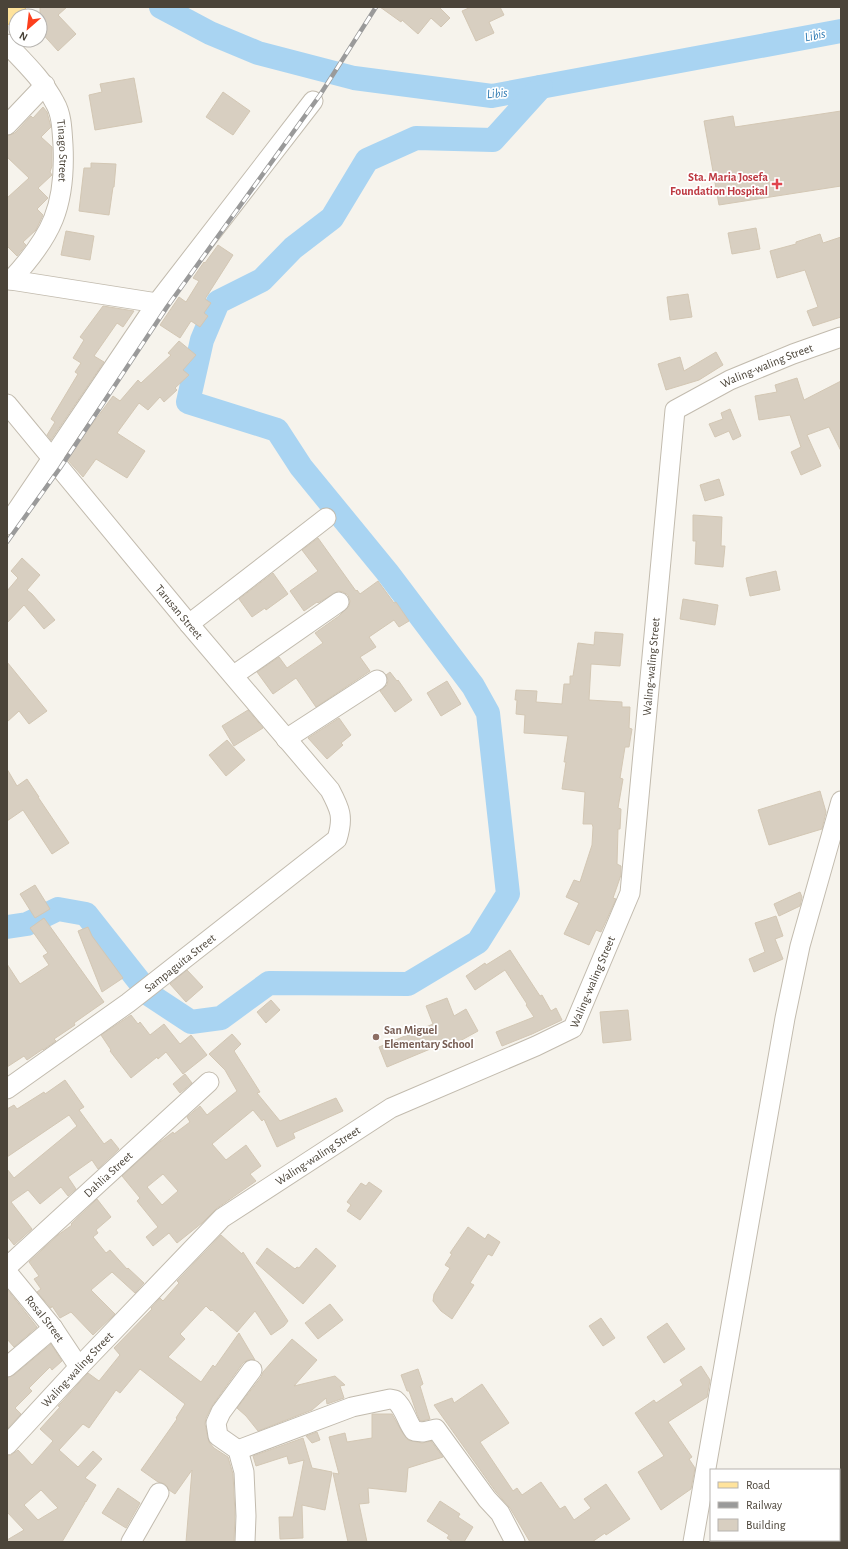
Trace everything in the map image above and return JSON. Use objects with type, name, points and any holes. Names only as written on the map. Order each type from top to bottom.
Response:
[{"type":"main road","points":[[7,13],[14,7]]},
{"type":"street","name":"Tinago Street","points":[[7,44],[45,85],[56,105],[62,127],[64,160],[58,209],[46,236],[31,258],[9,280]]},
{"type":"street","points":[[7,125],[45,85]]},
{"type":"street","points":[[7,525],[157,303],[312,101]]},
{"type":"street","points":[[9,280],[157,303]]},
{"type":"street","name":"Waling-waling Street","points":[[7,1445],[79,1367],[222,1218],[391,1108],[536,1046],[573,1028],[630,893],[675,410],[730,380],[793,354],[841,337]]},
{"type":"street","name":"Tarusan Street","points":[[7,404],[189,624],[234,675],[330,790],[339,808],[341,825]]},
{"type":"street","points":[[189,624],[326,518]]},
{"type":"street","points":[[234,675],[339,602]]},
{"type":"street","points":[[286,739],[376,680]]},
{"type":"street","points":[[693,1542],[785,1018],[800,946],[841,801]]},
{"type":"street","name":"Sampaguita Street","points":[[7,1089],[144,991],[337,839],[341,825]]},
{"type":"street","name":"Dahlia Street","points":[[7,1266],[209,1082]]},
{"type":"street","name":"Rosal Street","points":[[7,1272],[53,1328],[79,1367]]},
{"type":"street","points":[[7,1367],[53,1328]]},
{"type":"street","points":[[245,1542],[246,1516],[244,1472],[238,1450],[218,1436],[216,1423],[221,1412],[252,1370]]},
{"type":"street","points":[[238,1450],[352,1407],[390,1399],[395,1400],[404,1411],[410,1426],[414,1430],[423,1432],[436,1429],[483,1493],[500,1513],[515,1542]]},
{"type":"street","points":[[131,1542],[159,1493]]},
{"type":"building","points":[[67,7],[58,15],[76,34],[58,51],[48,40],[48,8],[40,8]]},
{"type":"building","points":[[380,7],[441,7],[440,8],[450,18],[441,27],[431,18],[418,34],[402,20],[401,22]]},
{"type":"building","points":[[471,7],[500,7],[504,15],[489,22],[494,33],[476,41],[462,11]]},
{"type":"building","points":[[134,78],[142,122],[95,130],[89,95],[102,92],[100,84]]},
{"type":"building","points":[[223,92],[250,111],[233,135],[206,117]]},
{"type":"building","points":[[43,107],[47,112],[51,127],[41,137],[52,147],[52,166],[50,172],[52,175],[38,188],[48,198],[37,209],[43,215],[36,230],[23,242],[26,245],[17,256],[7,246],[7,198],[29,178],[7,157],[7,136],[15,133],[31,116],[33,118]]},
{"type":"building","points":[[841,111],[841,186],[719,205],[704,121],[733,116],[735,127]]},
{"type":"building","points":[[91,163],[116,164],[109,215],[79,211],[84,168],[91,168]]},
{"type":"building","points":[[756,228],[760,249],[732,254],[728,233]]},
{"type":"building","points":[[66,231],[94,236],[90,260],[61,255]]},
{"type":"building","points":[[820,234],[823,243],[841,237],[841,317],[813,326],[807,311],[818,307],[805,270],[777,278],[770,251],[796,244],[796,242]]},
{"type":"building","points":[[218,245],[233,255],[205,299],[211,303],[204,313],[208,316],[200,327],[191,321],[180,338],[160,325],[179,297],[186,302],[199,281],[193,278]]},
{"type":"building","points":[[688,294],[692,317],[670,320],[667,297]]},
{"type":"building","points":[[103,306],[134,311],[123,327],[117,323],[94,356],[104,362],[51,440],[47,435],[55,422],[51,419],[78,374],[75,372],[81,363],[73,358],[84,340],[80,337]]},
{"type":"building","points":[[179,341],[196,355],[183,370],[189,375],[175,388],[177,390],[164,402],[160,397],[148,410],[139,403],[117,433],[145,451],[127,478],[96,459],[83,477],[67,459],[76,442],[78,443],[113,396],[120,401],[138,380],[141,383],[171,355],[168,353]]},
{"type":"building","points":[[716,352],[723,365],[699,380],[666,390],[658,364],[680,357],[684,371]]},
{"type":"building","points":[[797,378],[804,400],[841,381],[841,451],[829,427],[807,435],[821,466],[801,475],[791,452],[801,447],[790,415],[759,420],[755,396],[777,392],[775,385]]},
{"type":"building","points":[[730,409],[741,436],[733,440],[729,431],[715,437],[709,424],[723,419],[721,413]]},
{"type":"building","points":[[719,479],[724,495],[705,501],[700,485]]},
{"type":"building","points":[[693,515],[722,517],[721,546],[725,546],[723,567],[695,564],[696,541],[693,541]]},
{"type":"building","points":[[318,538],[356,591],[357,590],[360,594],[378,581],[394,603],[396,602],[409,621],[399,627],[394,620],[369,637],[376,647],[360,657],[370,671],[316,707],[296,678],[273,694],[257,672],[279,657],[287,668],[323,643],[315,633],[339,616],[349,606],[350,601],[348,595],[338,591],[304,611],[290,591],[318,571],[302,550]]},
{"type":"building","points":[[22,558],[40,575],[27,590],[55,620],[44,629],[24,605],[7,623],[7,591],[18,578],[11,571]]},
{"type":"building","points":[[776,571],[780,590],[750,596],[746,578]]},
{"type":"building","points":[[273,573],[288,594],[266,610],[265,608],[252,617],[239,599]]},
{"type":"building","points":[[683,599],[718,605],[715,625],[680,619]]},
{"type":"building","points":[[595,632],[623,634],[620,666],[591,664],[589,700],[622,702],[622,707],[630,707],[629,728],[632,729],[629,747],[625,747],[620,778],[623,779],[618,808],[621,809],[620,829],[618,829],[617,864],[621,866],[621,875],[613,898],[616,899],[601,932],[596,930],[589,945],[564,934],[579,903],[566,897],[574,880],[580,882],[592,845],[592,824],[583,824],[585,792],[562,789],[568,736],[524,733],[525,715],[516,714],[517,700],[515,700],[516,690],[537,691],[536,702],[562,704],[564,684],[570,684],[570,676],[573,676],[578,643],[594,645]]},
{"type":"building","points":[[7,662],[47,711],[29,724],[19,711],[7,722]]},
{"type":"building","points":[[390,672],[397,681],[398,680],[412,700],[395,712],[380,691],[387,685],[388,680],[386,675]]},
{"type":"building","points":[[447,681],[461,704],[441,716],[427,693]]},
{"type":"building","points":[[248,710],[263,728],[234,746],[222,726]]},
{"type":"building","points":[[339,718],[351,735],[341,743],[343,745],[327,759],[308,738]]},
{"type":"building","points":[[227,740],[245,760],[226,776],[209,755]]},
{"type":"building","points":[[7,769],[17,786],[27,779],[69,843],[52,854],[23,810],[7,821]]},
{"type":"building","points":[[820,791],[826,812],[822,829],[769,845],[758,810]]},
{"type":"building","points":[[35,885],[50,909],[35,918],[20,894]]},
{"type":"building","points":[[800,892],[802,897],[800,906],[779,916],[774,904]]},
{"type":"building","points":[[776,916],[783,936],[775,939],[783,959],[754,972],[749,959],[765,952],[755,923]]},
{"type":"building","points":[[44,918],[104,1002],[74,1023],[75,1025],[54,1039],[56,1041],[43,1050],[27,1060],[24,1056],[7,1067],[7,964],[20,984],[49,965],[43,956],[48,953],[30,928]]},
{"type":"building","points":[[88,927],[92,936],[123,978],[102,992],[78,931]]},
{"type":"building","points":[[510,950],[540,996],[542,995],[551,1011],[556,1008],[562,1020],[502,1046],[496,1032],[534,1017],[505,970],[475,990],[466,976],[485,963],[486,965]]},
{"type":"building","points":[[187,970],[203,987],[186,1002],[170,984]]},
{"type":"building","points":[[447,998],[454,1016],[466,1009],[478,1031],[449,1047],[447,1042],[387,1067],[379,1047],[433,1024],[426,1006]]},
{"type":"building","points":[[271,1000],[280,1010],[266,1023],[257,1012]]},
{"type":"building","points":[[628,1010],[631,1040],[603,1043],[600,1012]]},
{"type":"building","points":[[131,1015],[138,1024],[140,1022],[150,1035],[164,1024],[180,1044],[191,1035],[207,1055],[183,1074],[166,1052],[158,1059],[157,1057],[131,1078],[110,1051],[111,1050],[101,1035]]},
{"type":"building","points":[[232,1034],[241,1044],[234,1051],[260,1092],[257,1093],[280,1121],[336,1098],[343,1111],[293,1133],[295,1138],[277,1147],[264,1119],[262,1121],[253,1110],[212,1144],[226,1160],[246,1145],[261,1166],[250,1174],[256,1181],[216,1209],[202,1223],[177,1243],[169,1233],[153,1246],[146,1237],[158,1227],[137,1201],[140,1198],[122,1176],[156,1145],[173,1132],[174,1134],[190,1122],[187,1117],[200,1106],[207,1115],[237,1091],[225,1070],[209,1054]],"holes":[[[163,1174],[178,1191],[162,1205],[147,1187]]]},
{"type":"building","points":[[185,1074],[192,1083],[180,1093],[173,1084]]},
{"type":"building","points":[[65,1080],[84,1107],[79,1110],[104,1144],[111,1139],[119,1149],[98,1169],[92,1160],[68,1177],[76,1189],[68,1196],[61,1187],[40,1204],[28,1190],[11,1202],[32,1229],[14,1245],[7,1236],[7,1169],[14,1178],[77,1126],[69,1115],[7,1157],[7,1109],[14,1105],[17,1109],[44,1092],[45,1094]]},
{"type":"building","points":[[369,1182],[382,1191],[360,1220],[347,1211],[351,1205],[347,1202],[361,1183],[366,1186]]},
{"type":"building","points":[[97,1199],[111,1217],[96,1230],[98,1233],[93,1237],[106,1253],[110,1250],[127,1269],[128,1268],[144,1283],[135,1293],[112,1272],[91,1290],[115,1314],[93,1335],[71,1312],[60,1318],[52,1306],[51,1308],[37,1292],[41,1289],[34,1279],[39,1276],[29,1262],[58,1235],[72,1225],[71,1224]]},
{"type":"building","points":[[468,1227],[485,1239],[488,1234],[500,1242],[492,1256],[488,1254],[470,1283],[474,1285],[452,1319],[441,1311],[433,1301],[434,1294],[450,1268],[445,1265],[452,1254],[450,1253]]},
{"type":"building","points":[[221,1235],[242,1254],[243,1252],[288,1321],[284,1326],[271,1335],[255,1311],[237,1332],[206,1306],[180,1334],[185,1339],[168,1357],[201,1382],[213,1365],[215,1367],[239,1333],[255,1360],[248,1360],[243,1363],[212,1406],[206,1418],[205,1424],[209,1442],[214,1448],[228,1457],[233,1474],[235,1514],[234,1542],[186,1542],[192,1470],[175,1494],[169,1490],[165,1484],[158,1482],[141,1470],[177,1419],[176,1418],[185,1404],[140,1369],[120,1393],[116,1390],[89,1428],[83,1424],[59,1450],[78,1467],[93,1451],[102,1459],[85,1478],[96,1485],[86,1502],[85,1501],[62,1542],[7,1542],[7,1540],[24,1530],[7,1512],[7,1456],[18,1450],[32,1465],[53,1441],[40,1429],[60,1407],[58,1406],[88,1373],[99,1381],[120,1355],[114,1348],[152,1309],[151,1308],[160,1298],[163,1301],[179,1283],[177,1281]],"holes":[[[41,1490],[58,1508],[38,1520],[24,1505]]]},
{"type":"building","points":[[267,1248],[295,1269],[297,1267],[299,1268],[316,1248],[336,1266],[303,1304],[256,1263]]},
{"type":"building","points":[[7,1289],[37,1327],[14,1347],[7,1339]]},
{"type":"building","points":[[330,1304],[343,1320],[318,1339],[305,1323]]},
{"type":"building","points":[[601,1318],[615,1338],[603,1346],[589,1326]]},
{"type":"building","points":[[667,1323],[685,1349],[664,1363],[647,1337]]},
{"type":"building","points":[[292,1339],[317,1360],[294,1386],[335,1376],[345,1385],[340,1386],[344,1398],[327,1404],[326,1398],[312,1410],[258,1431],[246,1416],[237,1408],[261,1377],[263,1372]]},
{"type":"building","points":[[51,1344],[62,1361],[52,1370],[50,1367],[29,1388],[32,1391],[15,1408],[21,1414],[7,1429],[7,1378],[14,1375]]},
{"type":"building","points":[[701,1366],[710,1380],[707,1397],[668,1422],[692,1457],[689,1459],[695,1468],[691,1489],[661,1510],[638,1472],[664,1456],[635,1413],[654,1400],[656,1403],[683,1385],[680,1380]]},
{"type":"building","points":[[418,1369],[423,1384],[420,1386],[430,1419],[422,1421],[420,1421],[409,1391],[407,1391],[401,1375]]},
{"type":"building","points":[[482,1384],[509,1423],[480,1442],[513,1491],[517,1488],[522,1495],[541,1482],[560,1509],[565,1506],[574,1520],[591,1508],[584,1499],[606,1484],[630,1519],[606,1535],[605,1533],[592,1542],[530,1542],[510,1508],[496,1492],[434,1405],[452,1398],[454,1403]]},
{"type":"building","points":[[372,1414],[392,1414],[408,1440],[422,1443],[431,1441],[443,1457],[408,1468],[406,1492],[368,1488],[369,1503],[359,1504],[367,1542],[348,1542],[333,1473],[339,1474],[329,1437],[345,1433],[347,1442],[372,1438]]},
{"type":"building","points":[[317,1432],[320,1440],[312,1443],[306,1436]]},
{"type":"building","points":[[303,1438],[312,1468],[332,1472],[325,1510],[302,1505],[303,1538],[280,1539],[279,1517],[293,1517],[304,1460],[289,1464],[287,1456],[256,1466],[253,1456]]},
{"type":"building","points":[[118,1488],[140,1503],[126,1528],[102,1513]]},
{"type":"building","points":[[440,1501],[460,1514],[458,1517],[473,1527],[464,1542],[453,1542],[447,1538],[449,1535],[427,1521]]},
{"type":"waterway","name":"Libis","points":[[161,7],[210,33],[258,53],[354,78],[492,96],[841,31]]},
{"type":"waterway","points":[[7,927],[27,924],[58,909],[86,914],[150,995],[191,1022],[221,1018],[269,983],[408,984],[478,942],[508,894],[488,713],[473,686],[387,572],[301,467],[277,430],[188,402],[202,340],[218,302],[262,280],[293,248],[332,218],[367,160],[416,138],[493,140],[541,87]]},
{"type":"railway","points":[[7,542],[60,468],[167,307],[320,95],[376,7]]},
{"type":"place","name":"Sta. Maria Josefa Foundation Hospital","points":[[777,184]]},
{"type":"place","name":"San Miguel Elementary School","points":[[376,1037]]}]
